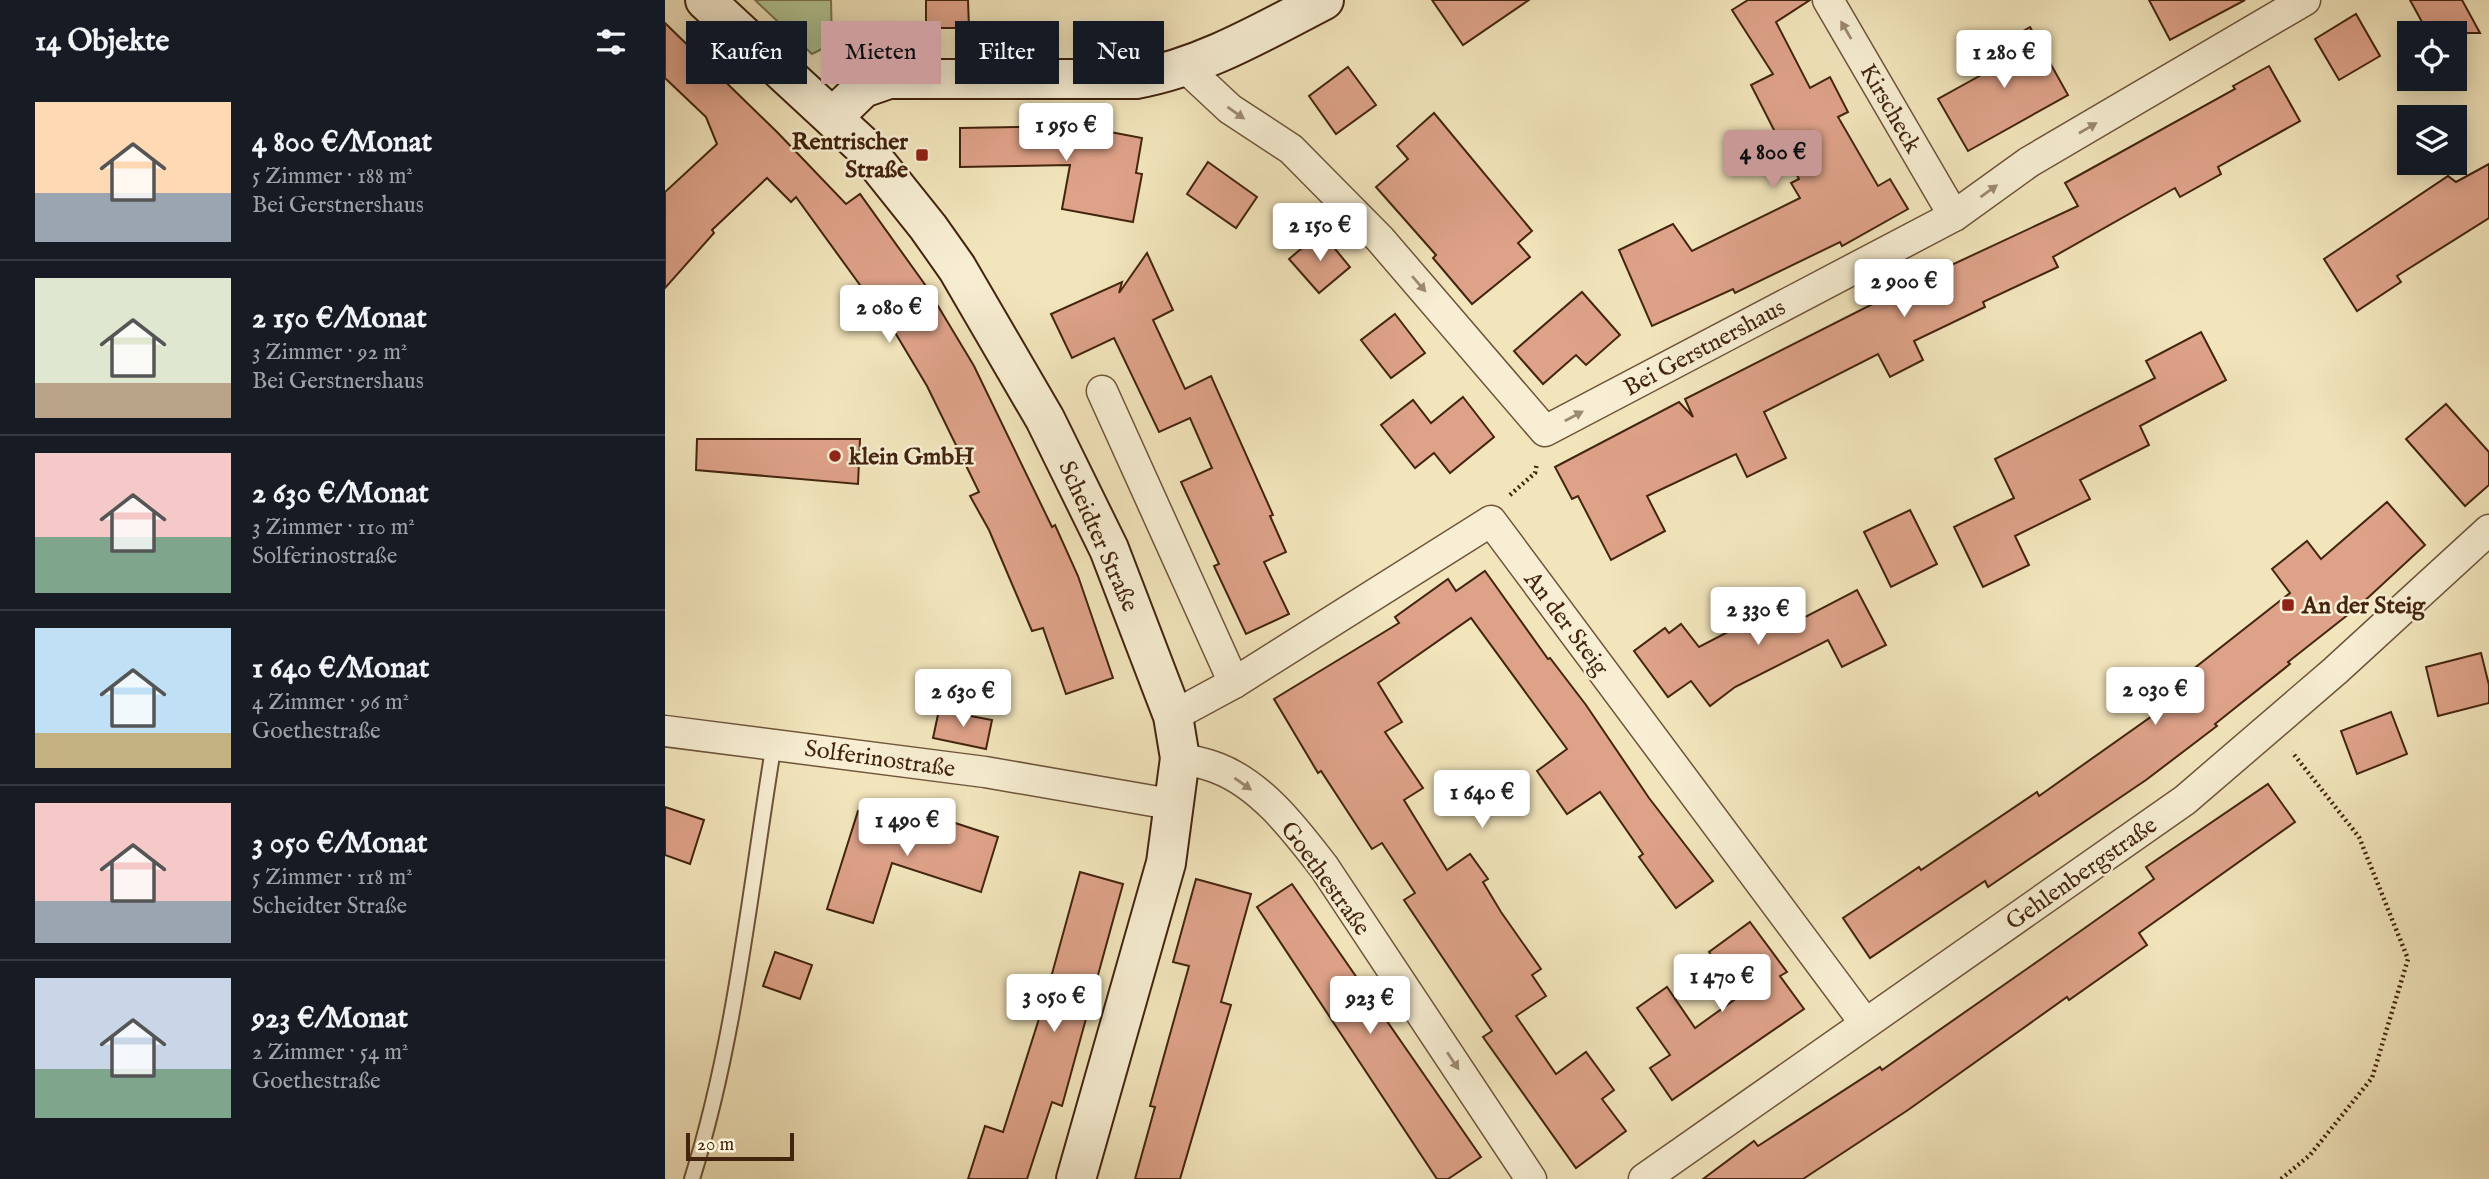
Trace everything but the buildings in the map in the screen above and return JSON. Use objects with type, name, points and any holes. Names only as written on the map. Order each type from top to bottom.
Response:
[{"type":"street","name":"Scheidter Straße","points":[[705,0],[864,148],[928,227],[957,268],[1025,384],[1109,549],[1174,716],[1180,758],[1176,805],[1165,863],[1076,1179]]},
{"type":"street","points":[[833,117],[863,88],[890,79],[1136,79],[1185,67],[1324,0]]},
{"type":"street","name":"Kirscheck","points":[[1828,0],[1954,216]]},
{"type":"street","name":"Bei Gerstnershaus","points":[[1185,67],[1230,109],[1291,149],[1360,219],[1545,431],[1954,216],[2029,162],[2305,0]]},
{"type":"street","points":[[1102,391],[1234,683]]},
{"type":"street","name":"An der Steig","points":[[1174,716],[1234,683],[1491,521],[1865,1023]]},
{"type":"street","name":"Gehlenbergstraße","points":[[1644,1179],[2185,800],[2489,530]]},
{"type":"street","name":"Solferinostraße","points":[[665,731],[985,772],[1176,805]]},
{"type":"street","name":"Goethestraße","points":[[1180,758],[1219,768],[1244,783],[1298,834],[1324,867],[1531,1179]]},
{"type":"lane","points":[[692,1179],[706,1135],[730,1018],[774,743]]},
{"type":"path","points":[[1505,499],[1535,473]]},
{"type":"path","points":[[2271,726],[2359,837],[2408,959],[2372,1078],[2310,1155],[2281,1179]]},
{"type":"green space","points":[[755,0],[831,0],[831,21],[821,21],[821,50],[812,54],[807,49],[807,21],[777,21]]},
{"type":"place","name":"Rentrischer Straße","points":[[922,155]]},
{"type":"place","name":"klein GmbH","points":[[835,456]]},
{"type":"place","name":"An der Steig","points":[[2288,605]]}]
